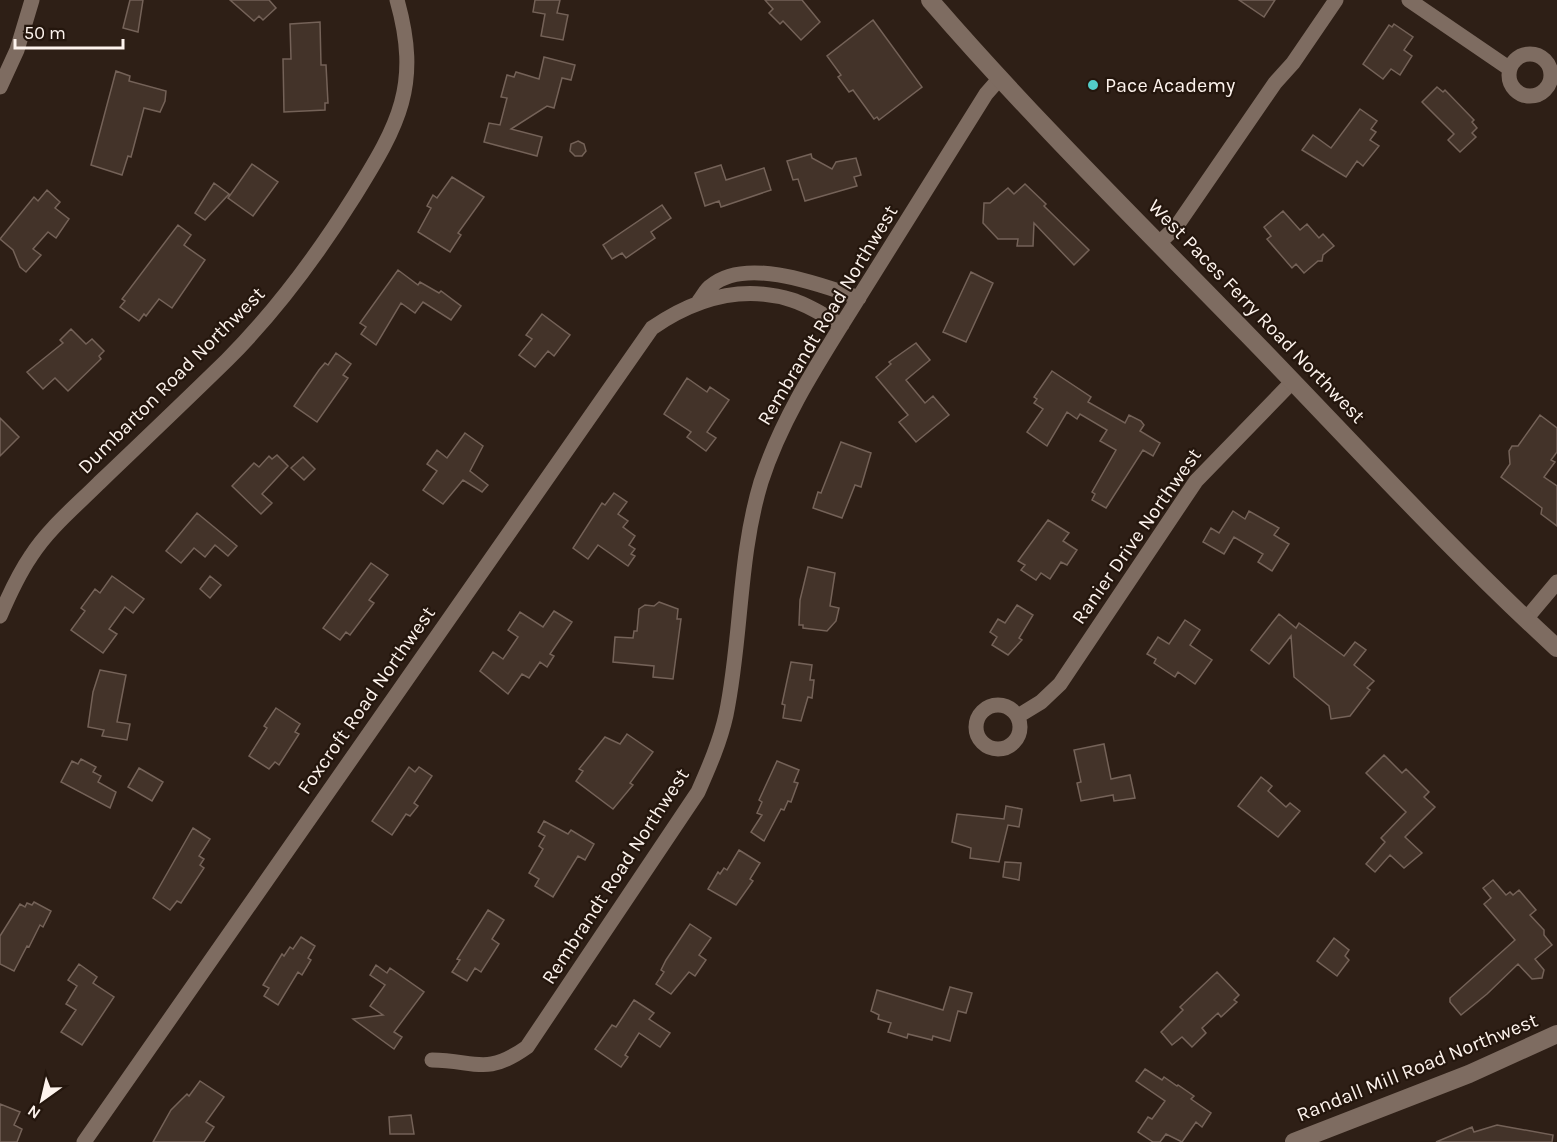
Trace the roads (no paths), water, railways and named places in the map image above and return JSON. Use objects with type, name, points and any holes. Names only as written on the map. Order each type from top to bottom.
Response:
[{"type":"main road","name":"West Paces Ferry Road Northwest","points":[[930,0],[1000,78],[1159,243],[1557,648]]},
{"type":"main road","name":"Randall Mill Road Northwest","points":[[1298,1141],[1469,1074],[1557,1034]]},
{"type":"street","points":[[0,87],[16,50],[32,0]]},
{"type":"street","name":"Dumbarton Road Northwest","points":[[0,616],[16,579],[52,529],[228,358],[289,290],[332,233],[385,146],[404,97],[408,62],[397,0]]},
{"type":"street","points":[[1159,243],[1176,227],[1275,83],[1293,63],[1336,0]]},
{"type":"street","points":[[1409,0],[1510,69]]},
{"type":"street","name":"Rembrandt Road Northwest","points":[[432,1060],[489,1066],[510,1060],[527,1047],[698,792],[714,757],[726,717],[747,547],[761,483],[791,410],[986,94],[1000,78]]},
{"type":"street","name":"Foxcroft Road Northwest","points":[[699,301],[711,285],[733,276],[760,273],[798,278],[859,298]]},
{"type":"street","name":"Foxcroft Road Northwest","points":[[84,1142],[652,328],[676,311],[699,301],[752,293],[774,295],[795,301],[842,325]]},
{"type":"street","name":"Ranier Drive Northwest","points":[[1018,716],[1041,702],[1060,684],[1196,481],[1218,455],[1293,381]]},
{"type":"street","points":[[1526,619],[1557,582]]},
{"type":"place","name":"Pace Academy","points":[[1093,85]]}]
